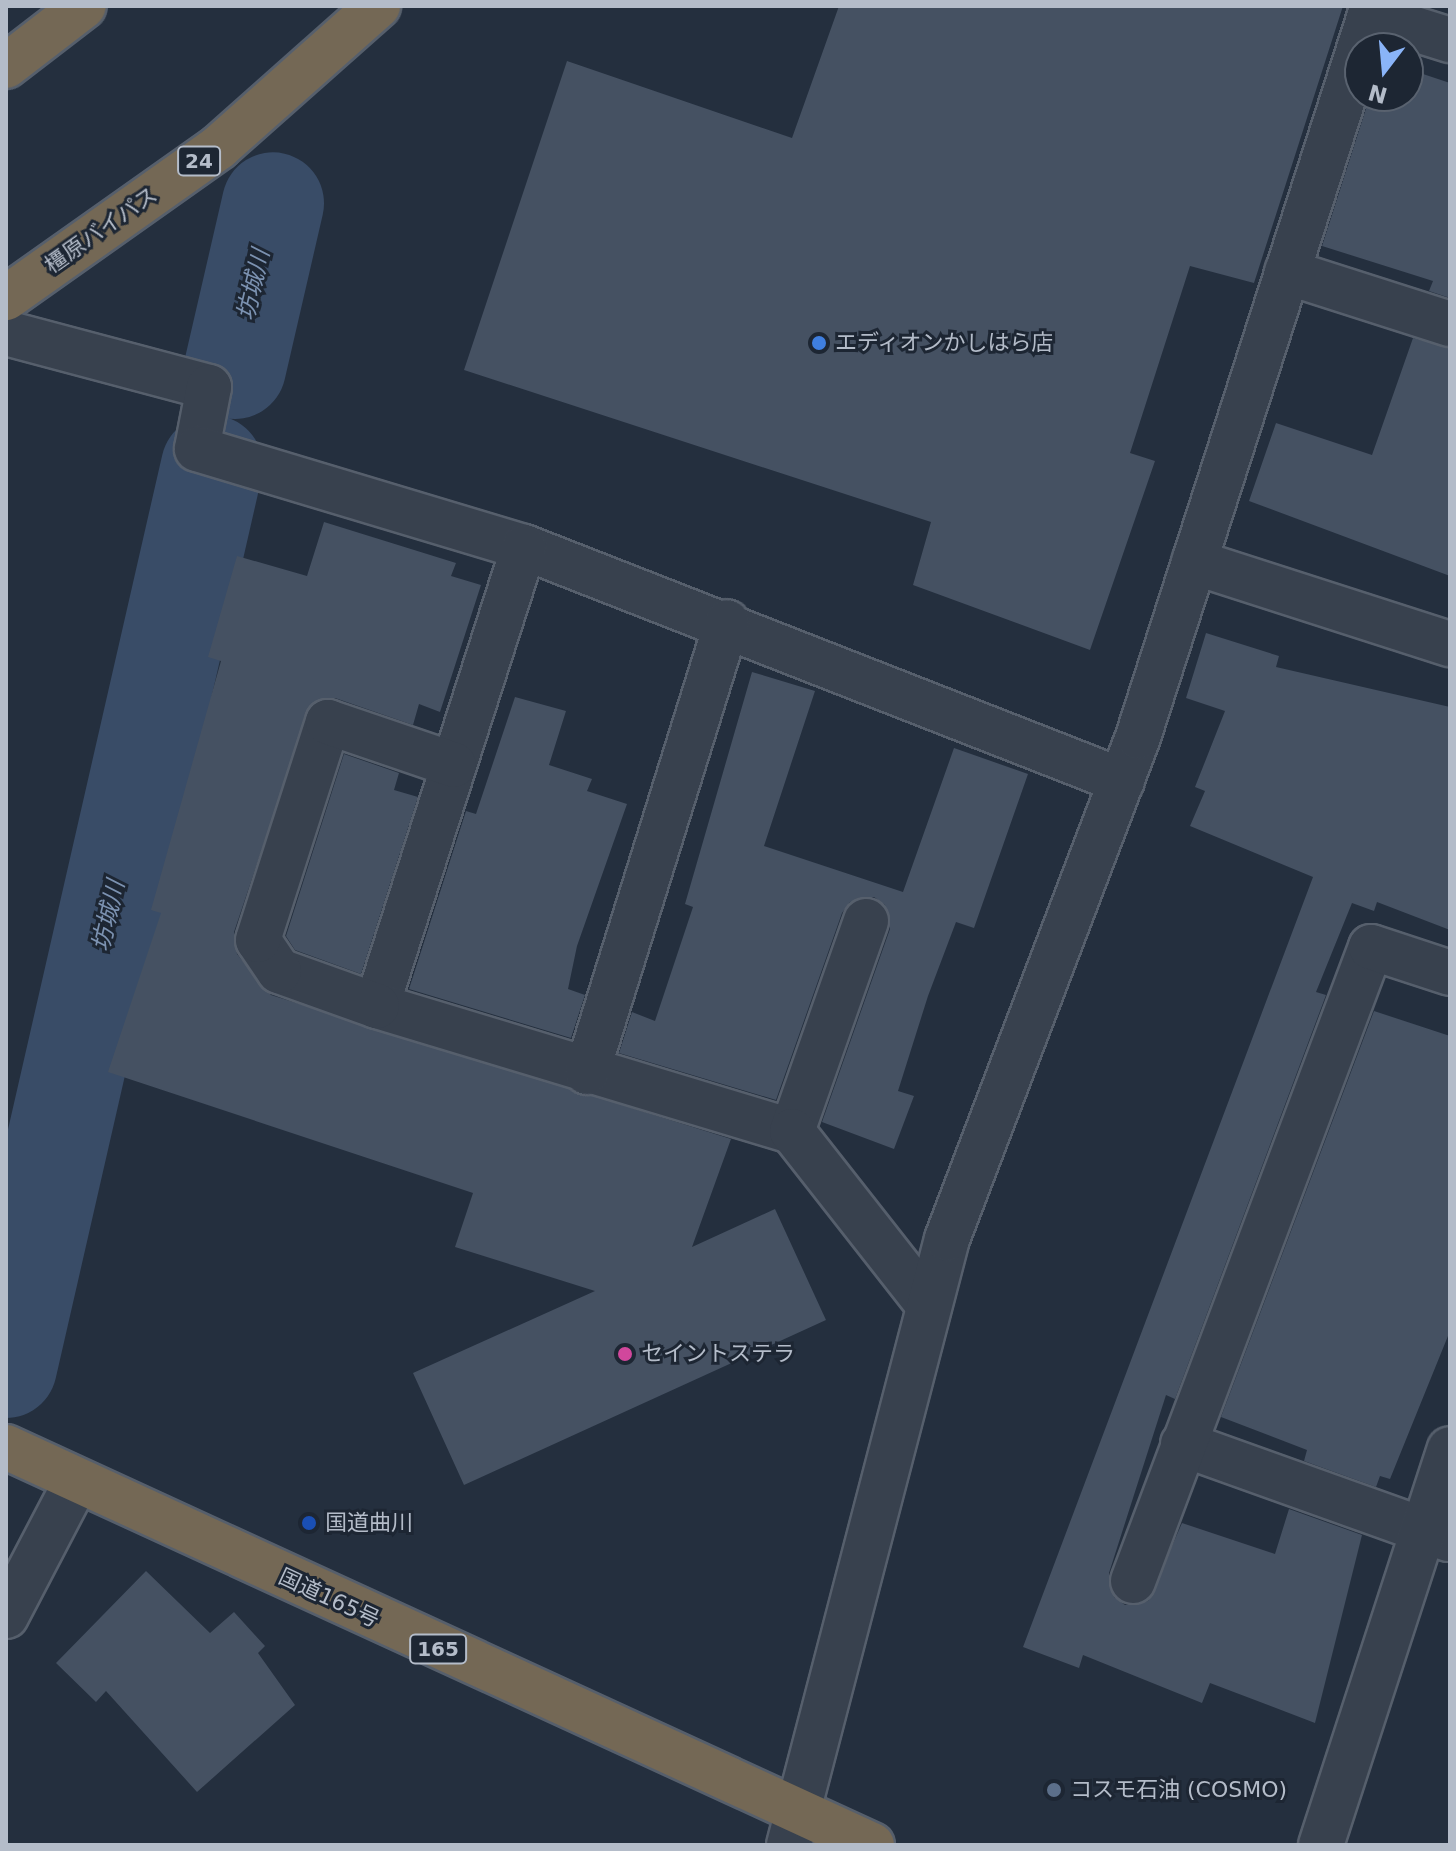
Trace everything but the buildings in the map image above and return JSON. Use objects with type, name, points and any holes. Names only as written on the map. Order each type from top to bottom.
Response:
[{"type":"highway","points":[[6,66],[84,6]]},
{"type":"highway","name":"橿原バイパス","points":[[6,298],[219,147],[378,6]]},
{"type":"highway","name":"国道165号","points":[[6,1447],[794,1828],[872,1845]]},
{"type":"street","points":[[794,1828],[947,1239],[1122,781],[1371,10],[1450,40]]},
{"type":"street","points":[[1287,272],[1450,324]]},
{"type":"street","points":[[6,333],[209,387],[197,449],[524,547],[727,622],[1122,781]]},
{"type":"street","points":[[377,1006],[524,547]]},
{"type":"street","points":[[1194,562],[1450,644]]},
{"type":"street","points":[[587,1072],[727,622]]},
{"type":"street","points":[[454,765],[328,722],[258,940],[279,971],[377,1006],[587,1072],[792,1131],[929,1306]]},
{"type":"street","points":[[792,1131],[866,921]]},
{"type":"street","points":[[1133,1581],[1371,947],[1450,973]]},
{"type":"street","points":[[1183,1444],[1436,1535]]},
{"type":"street","points":[[1321,1845],[1436,1535],[1450,1449]]},
{"type":"street","points":[[6,1616],[77,1480]]},
{"type":"waterway","name":"坊城川","points":[[235,368],[273,203]]},
{"type":"waterway","name":"坊城川","points":[[6,1367],[212,466]]},
{"type":"place","name":"エディオンかしはら店","points":[[819,343]]},
{"type":"place","name":"セイントステラ","points":[[625,1354]]},
{"type":"place","name":"国道曲川","points":[[309,1523]]},
{"type":"place","name":"コスモ石油 (COSMO)","points":[[1054,1790]]}]
